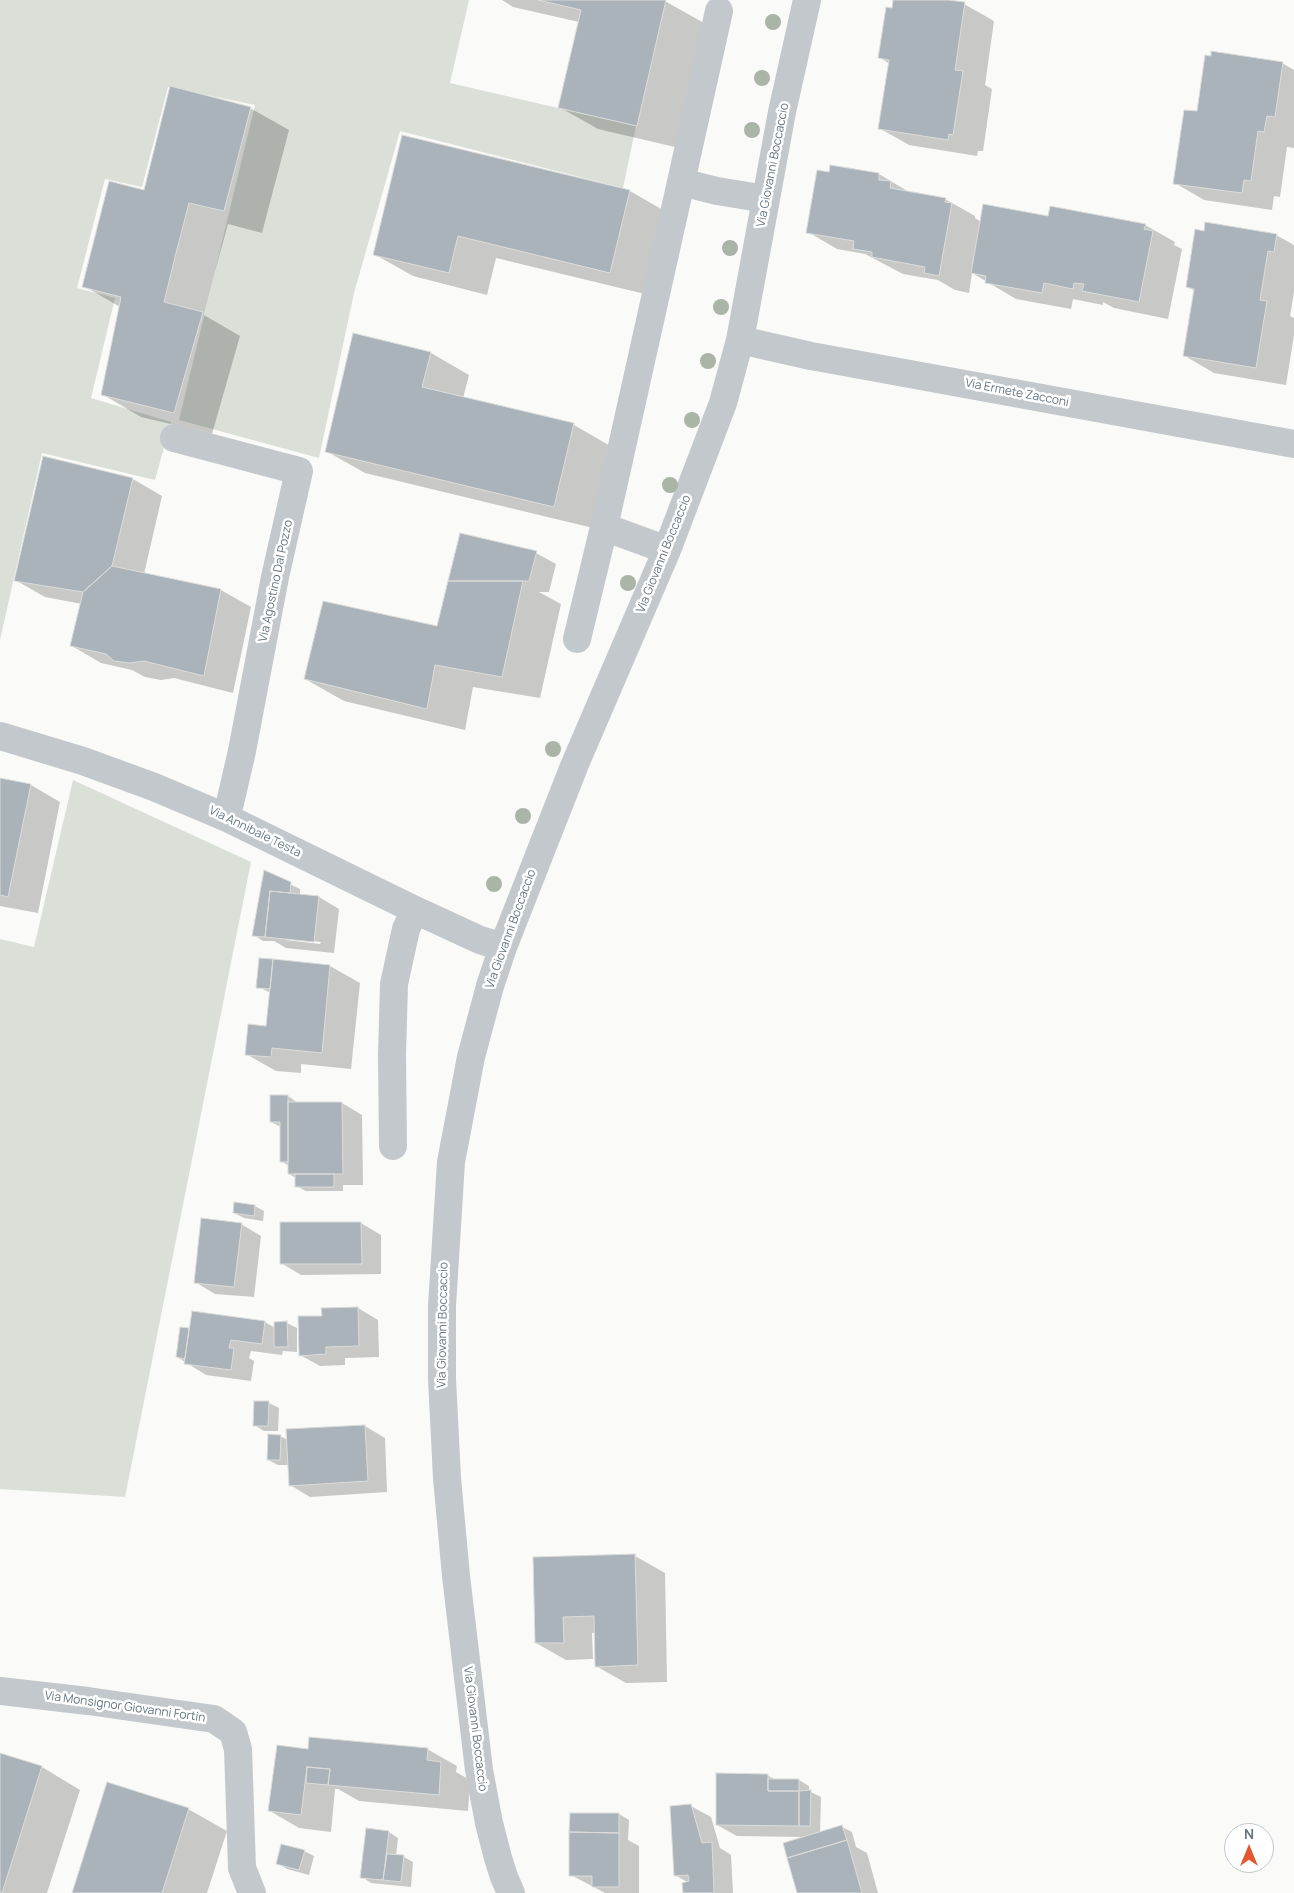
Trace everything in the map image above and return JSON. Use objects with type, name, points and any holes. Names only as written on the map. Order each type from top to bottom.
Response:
[{"type":"street","name":"Via Giovanni Boccaccio","points":[[511,1893],[498,1858],[479,1770],[456,1576],[447,1478],[442,1379],[442,1306],[451,1162],[474,1041],[503,947],[575,764],[667,550],[723,402],[740,340],[782,112],[807,0]]},
{"type":"street","points":[[578,639],[719,11]]},
{"type":"street","points":[[681,182],[723,192],[766,199]]},
{"type":"street","name":"Via Ermete Zacconi","points":[[740,340],[811,356],[1294,444]]},
{"type":"street","name":"Via Agostino Dal Pozzo","points":[[174,438],[299,471],[266,574],[242,751],[230,803],[225,816]]},
{"type":"street","points":[[604,527],[667,550]]},
{"type":"street","name":"Via Annibale Testa","points":[[0,736],[83,761],[225,816],[415,910],[480,940],[503,947]]},
{"type":"street","points":[[394,1146],[392,1055],[394,984],[406,929],[415,910]]},
{"type":"street","name":"Via Monsignor Giovanni Fortin","points":[[0,1691],[88,1701],[214,1719],[233,1732],[238,1749],[239,1827],[242,1868],[252,1893]]},
{"type":"shaded area","points":[[0,0],[469,0],[450,83],[636,126],[623,188],[400,131],[354,293],[319,458],[179,420],[255,105],[168,87],[142,187],[105,179],[77,288],[115,298],[91,398],[171,422],[155,480],[42,453],[0,640]]},
{"type":"shaded area","points":[[73,780],[251,862],[125,1497],[0,1489],[0,939],[34,947]]},
{"type":"building","points":[[538,0],[666,0],[637,126],[558,108],[581,10]]},
{"type":"building","points":[[893,0],[948,0],[965,2],[955,70],[963,71],[953,135],[949,134],[948,140],[878,129],[889,60],[878,58],[886,7],[892,8]]},
{"type":"building","points":[[1211,51],[1283,62],[1275,117],[1267,116],[1264,132],[1258,131],[1251,181],[1244,180],[1242,193],[1173,184],[1184,110],[1197,111],[1205,55],[1211,56]]},
{"type":"building","points":[[170,86],[251,107],[224,211],[189,203],[176,253],[164,302],[203,312],[174,413],[101,395],[121,297],[82,287],[109,181],[144,190]]},
{"type":"building","points":[[402,135],[630,190],[610,273],[458,236],[449,273],[373,255]]},
{"type":"building","points":[[830,165],[879,173],[879,180],[891,181],[890,188],[946,198],[945,202],[952,203],[939,276],[924,273],[925,267],[872,257],[872,252],[853,249],[854,241],[806,233],[817,170],[829,172]]},
{"type":"building","points":[[983,204],[1048,216],[1050,206],[1146,224],[1144,229],[1153,231],[1139,302],[1082,291],[1084,284],[1074,283],[1073,289],[1044,283],[1042,293],[985,283],[986,276],[971,273]]},
{"type":"building","points":[[1205,222],[1277,234],[1274,252],[1268,251],[1260,300],[1267,301],[1256,368],[1183,356],[1194,289],[1186,287],[1195,229],[1204,231]]},
{"type":"building","points":[[353,333],[431,352],[422,387],[574,423],[554,507],[325,452]]},
{"type":"building","points":[[43,456],[133,478],[112,566],[83,592],[14,581]]},
{"type":"building","points":[[460,533],[537,551],[529,581],[448,581]]},
{"type":"building","points":[[112,566],[221,589],[204,676],[144,661],[130,663],[114,661],[106,654],[70,646],[83,592]]},
{"type":"building","points":[[448,581],[523,581],[502,677],[435,665],[427,709],[304,679],[323,601],[437,626]]},
{"type":"building","points":[[0,778],[31,784],[8,897],[0,895]]},
{"type":"building","points":[[264,870],[291,882],[290,893],[270,891],[265,937],[252,936]]},
{"type":"building","points":[[270,891],[319,896],[314,942],[265,937]]},
{"type":"building","points":[[259,958],[273,959],[270,989],[256,988]]},
{"type":"building","points":[[273,959],[330,965],[322,1053],[272,1048],[271,1057],[245,1055],[248,1024],[266,1026]]},
{"type":"building","points":[[270,1095],[288,1095],[288,1162],[280,1162],[280,1122],[270,1122]]},
{"type":"building","points":[[288,1102],[342,1102],[343,1174],[288,1174]]},
{"type":"building","points":[[295,1174],[334,1174],[334,1187],[295,1187]]},
{"type":"building","points":[[234,1202],[255,1205],[254,1216],[233,1213]]},
{"type":"building","points":[[201,1218],[242,1223],[234,1287],[194,1283]]},
{"type":"building","points":[[280,1222],[361,1222],[362,1264],[280,1264]]},
{"type":"building","points":[[358,1307],[359,1346],[326,1347],[326,1354],[299,1356],[298,1316],[322,1316],[321,1308]]},
{"type":"building","points":[[192,1311],[265,1321],[262,1344],[231,1340],[229,1348],[234,1348],[231,1370],[184,1364]]},
{"type":"building","points":[[287,1321],[288,1347],[274,1347],[274,1322]]},
{"type":"building","points":[[180,1327],[189,1328],[185,1359],[176,1357]]},
{"type":"building","points":[[254,1401],[269,1401],[268,1426],[253,1426]]},
{"type":"building","points":[[365,1425],[368,1481],[289,1486],[286,1429]]},
{"type":"building","points":[[268,1434],[281,1435],[280,1460],[267,1460]]},
{"type":"building","points":[[635,1554],[638,1665],[595,1667],[594,1616],[563,1617],[564,1643],[535,1643],[533,1557]]},
{"type":"building","points":[[309,1737],[428,1748],[427,1760],[441,1762],[439,1795],[328,1785],[330,1769],[307,1767],[301,1815],[268,1811],[277,1745],[308,1749]]},
{"type":"building","points":[[0,1753],[42,1766],[2,1893],[0,1893]]},
{"type":"building","points":[[307,1767],[330,1769],[328,1785],[306,1783]]},
{"type":"building","points":[[716,1773],[768,1774],[768,1791],[799,1791],[799,1826],[716,1825]]},
{"type":"building","points":[[768,1779],[799,1779],[799,1791],[768,1791]]},
{"type":"building","points":[[107,1782],[189,1808],[162,1893],[72,1893]]},
{"type":"building","points":[[811,1790],[810,1826],[799,1826],[799,1791]]},
{"type":"building","points":[[691,1804],[702,1843],[712,1842],[714,1893],[683,1893],[682,1883],[689,1881],[688,1875],[674,1876],[670,1806]]},
{"type":"building","points":[[570,1813],[619,1813],[619,1833],[569,1832]]},
{"type":"building","points":[[842,1825],[847,1840],[787,1858],[783,1843]]},
{"type":"building","points":[[366,1828],[389,1831],[383,1880],[360,1878]]},
{"type":"building","points":[[569,1832],[619,1833],[619,1887],[592,1887],[592,1876],[569,1876]]},
{"type":"building","points":[[847,1840],[862,1893],[797,1893],[787,1858]]},
{"type":"building","points":[[281,1844],[305,1850],[299,1870],[276,1864]]},
{"type":"building","points":[[387,1854],[404,1855],[401,1882],[383,1880]]}]
